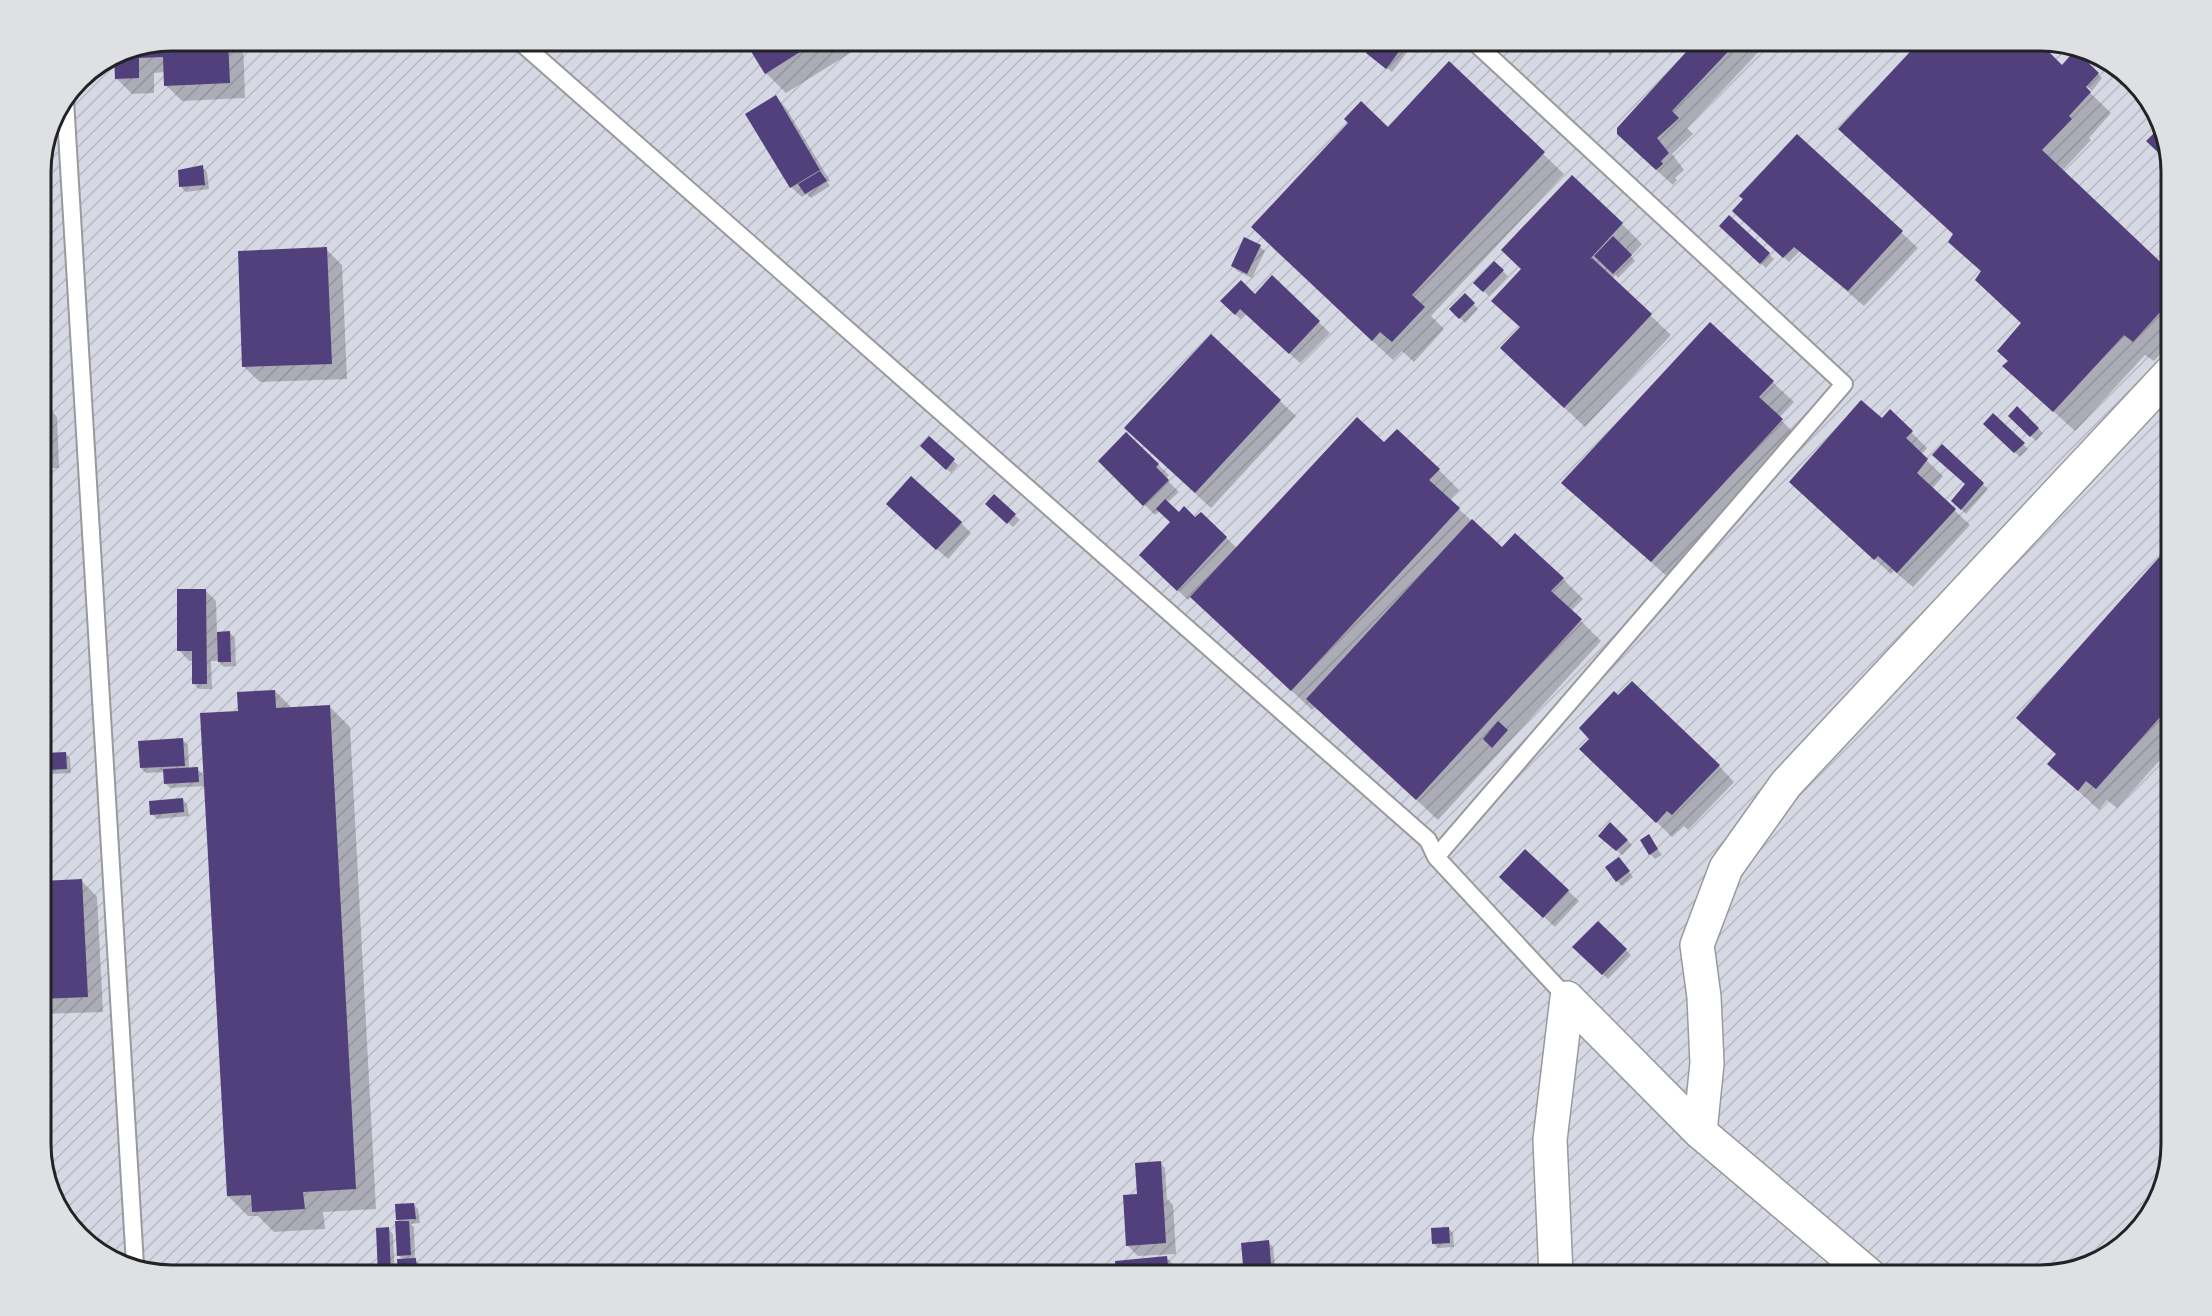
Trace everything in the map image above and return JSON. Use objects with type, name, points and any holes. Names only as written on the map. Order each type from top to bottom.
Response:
[{"type":"street","points":[[1700,1132],[1707,1063],[1704,998],[1697,945],[1726,868],[1786,784],[2161,383]]},
{"type":"street","points":[[1567,998],[1700,1132],[1857,1265]]},
{"type":"street","points":[[1556,1265],[1550,1140],[1567,998]]},
{"type":"lane","points":[[531,51],[1428,840],[1436,857],[1567,998]]},
{"type":"lane","points":[[1436,857],[1844,384],[1484,51]]},
{"type":"lane","points":[[66,115],[135,1259]]},
{"type":"shaded area","points":[[164,51],[2040,51],[2071,55],[2100,67],[2114,76],[2136,98],[2145,112],[2155,133],[2161,164],[2161,1144],[2157,1175],[2145,1204],[2136,1218],[2114,1240],[2100,1249],[2071,1261],[2040,1265],[172,1265],[141,1261],[112,1249],[98,1240],[76,1218],[67,1204],[55,1175],[51,1152],[51,164],[60,126],[71,105],[92,81],[126,60]]},
{"type":"building","points":[[229,51],[230,83],[164,86],[163,57],[139,58],[139,78],[115,79],[114,66],[149,53]]},
{"type":"building","points":[[751,51],[802,51],[765,74]]},
{"type":"building","points":[[1368,51],[1400,51],[1386,69],[1366,53]]},
{"type":"building","points":[[1687,51],[1729,51],[1672,111],[1679,118],[1657,138],[1669,153],[1661,161],[1663,164],[1656,170],[1617,134],[1617,128]]},
{"type":"building","points":[[1911,51],[2040,51],[2049,52],[2062,65],[2071,55],[2085,60],[2099,73],[2086,87],[2091,92],[2069,116],[2072,119],[2042,150],[2161,263],[2161,311],[2133,342],[2124,335],[2053,412],[2002,366],[2008,361],[1997,351],[2021,323],[1975,280],[1981,271],[1948,242],[1953,234],[1838,129]]},
{"type":"building","points":[[1449,61],[1545,152],[1412,295],[1425,307],[1392,342],[1380,332],[1372,341],[1251,227],[1348,123],[1344,119],[1361,101],[1388,127]]},
{"type":"building","points":[[776,95],[820,170],[790,188],[745,114]]},
{"type":"building","points":[[2155,132],[2160,154],[2146,141]]},
{"type":"building","points":[[1797,134],[1903,231],[1848,291],[1794,247],[1783,258],[1732,211],[1743,199],[1739,196]]},
{"type":"building","points":[[203,165],[205,185],[179,187],[178,170]]},
{"type":"building","points":[[820,171],[827,181],[805,194],[798,184]]},
{"type":"building","points":[[1572,175],[1623,223],[1590,259],[1592,258],[1652,314],[1564,408],[1500,348],[1520,327],[1491,301],[1521,269],[1501,250]]},
{"type":"building","points":[[1729,215],[1770,253],[1760,264],[1719,226]]},
{"type":"building","points":[[1613,236],[1632,255],[1613,274],[1594,256]]},
{"type":"building","points":[[1244,237],[1261,245],[1247,274],[1231,266]]},
{"type":"building","points":[[327,247],[332,364],[242,367],[238,251]]},
{"type":"building","points":[[1494,261],[1504,270],[1483,292],[1473,283]]},
{"type":"building","points":[[1272,275],[1320,321],[1289,354],[1240,309],[1235,315],[1220,301],[1241,280],[1255,294]]},
{"type":"building","points":[[1465,293],[1475,303],[1459,319],[1449,309]]},
{"type":"building","points":[[1710,322],[1774,381],[1759,397],[1783,419],[1651,562],[1561,483]]},
{"type":"building","points":[[1211,334],[1281,400],[1195,493],[1124,428]]},
{"type":"building","points":[[1861,400],[1882,418],[1890,409],[1913,431],[1906,438],[1928,459],[1917,473],[1956,509],[1897,573],[1878,556],[1874,560],[1789,482]]},
{"type":"building","points":[[2017,406],[2039,428],[2030,437],[2008,416]]},
{"type":"building","points":[[1993,413],[2025,443],[2014,453],[1983,424]]},
{"type":"building","points":[[1357,417],[1384,442],[1397,429],[1440,469],[1429,480],[1460,508],[1291,691],[1190,597]]},
{"type":"building","points":[[1126,432],[1159,464],[1156,467],[1169,480],[1143,506],[1098,461]]},
{"type":"building","points":[[929,436],[955,459],[946,470],[920,446]]},
{"type":"building","points":[[1942,444],[1984,483],[1961,510],[1951,501],[1965,484],[1932,455]]},
{"type":"building","points":[[911,476],[962,522],[936,550],[886,504]]},
{"type":"building","points":[[994,494],[1016,514],[1007,524],[985,504]]},
{"type":"building","points":[[1165,499],[1179,512],[1184,506],[1195,517],[1201,512],[1227,537],[1177,591],[1139,555],[1170,522],[1156,509]]},
{"type":"building","points":[[1472,519],[1502,547],[1515,533],[1564,578],[1551,591],[1582,619],[1416,800],[1306,699]]},
{"type":"building","points":[[2161,555],[2161,716],[2096,789],[2086,781],[2078,791],[2047,764],[2056,754],[2016,718]]},
{"type":"building","points":[[177,589],[206,589],[207,684],[192,684],[192,651],[177,651]]},
{"type":"building","points":[[230,631],[231,662],[218,662],[217,632]]},
{"type":"building","points":[[1632,681],[1720,765],[1672,815],[1667,811],[1656,823],[1579,749],[1589,739],[1579,728],[1614,691],[1618,695]]},
{"type":"building","points":[[275,690],[276,708],[330,705],[356,1189],[303,1192],[305,1209],[252,1212],[251,1195],[227,1196],[200,713],[238,711],[237,692]]},
{"type":"building","points":[[1498,721],[1508,730],[1492,748],[1483,739]]},
{"type":"building","points":[[183,738],[185,766],[140,768],[138,741]]},
{"type":"building","points":[[66,752],[67,769],[51,770],[51,753]]},
{"type":"building","points":[[198,767],[199,782],[164,784],[163,769]]},
{"type":"building","points":[[183,798],[184,812],[150,815],[149,801]]},
{"type":"building","points":[[1610,822],[1628,840],[1616,851],[1598,836]]},
{"type":"building","points":[[1649,834],[1658,849],[1649,855],[1640,840]]},
{"type":"building","points":[[1525,849],[1569,890],[1543,918],[1499,877]]},
{"type":"building","points":[[1619,857],[1630,871],[1616,882],[1605,867]]},
{"type":"building","points":[[82,879],[88,997],[51,999],[51,881]]},
{"type":"building","points":[[1598,921],[1627,949],[1602,975],[1572,947]]},
{"type":"building","points":[[1161,1161],[1166,1243],[1126,1246],[1123,1195],[1137,1194],[1135,1163]]},
{"type":"building","points":[[414,1203],[416,1219],[396,1220],[395,1204]]},
{"type":"building","points":[[395,1221],[409,1221],[411,1255],[397,1256]]},
{"type":"building","points":[[389,1227],[391,1265],[378,1265],[376,1228]]},
{"type":"building","points":[[1449,1227],[1450,1243],[1432,1244],[1431,1228]]},
{"type":"building","points":[[1269,1240],[1271,1265],[1243,1265],[1241,1243]]},
{"type":"building","points":[[1167,1256],[1168,1265],[1115,1265],[1115,1261]]},
{"type":"building","points":[[416,1258],[416,1265],[397,1265],[397,1259]]}]
